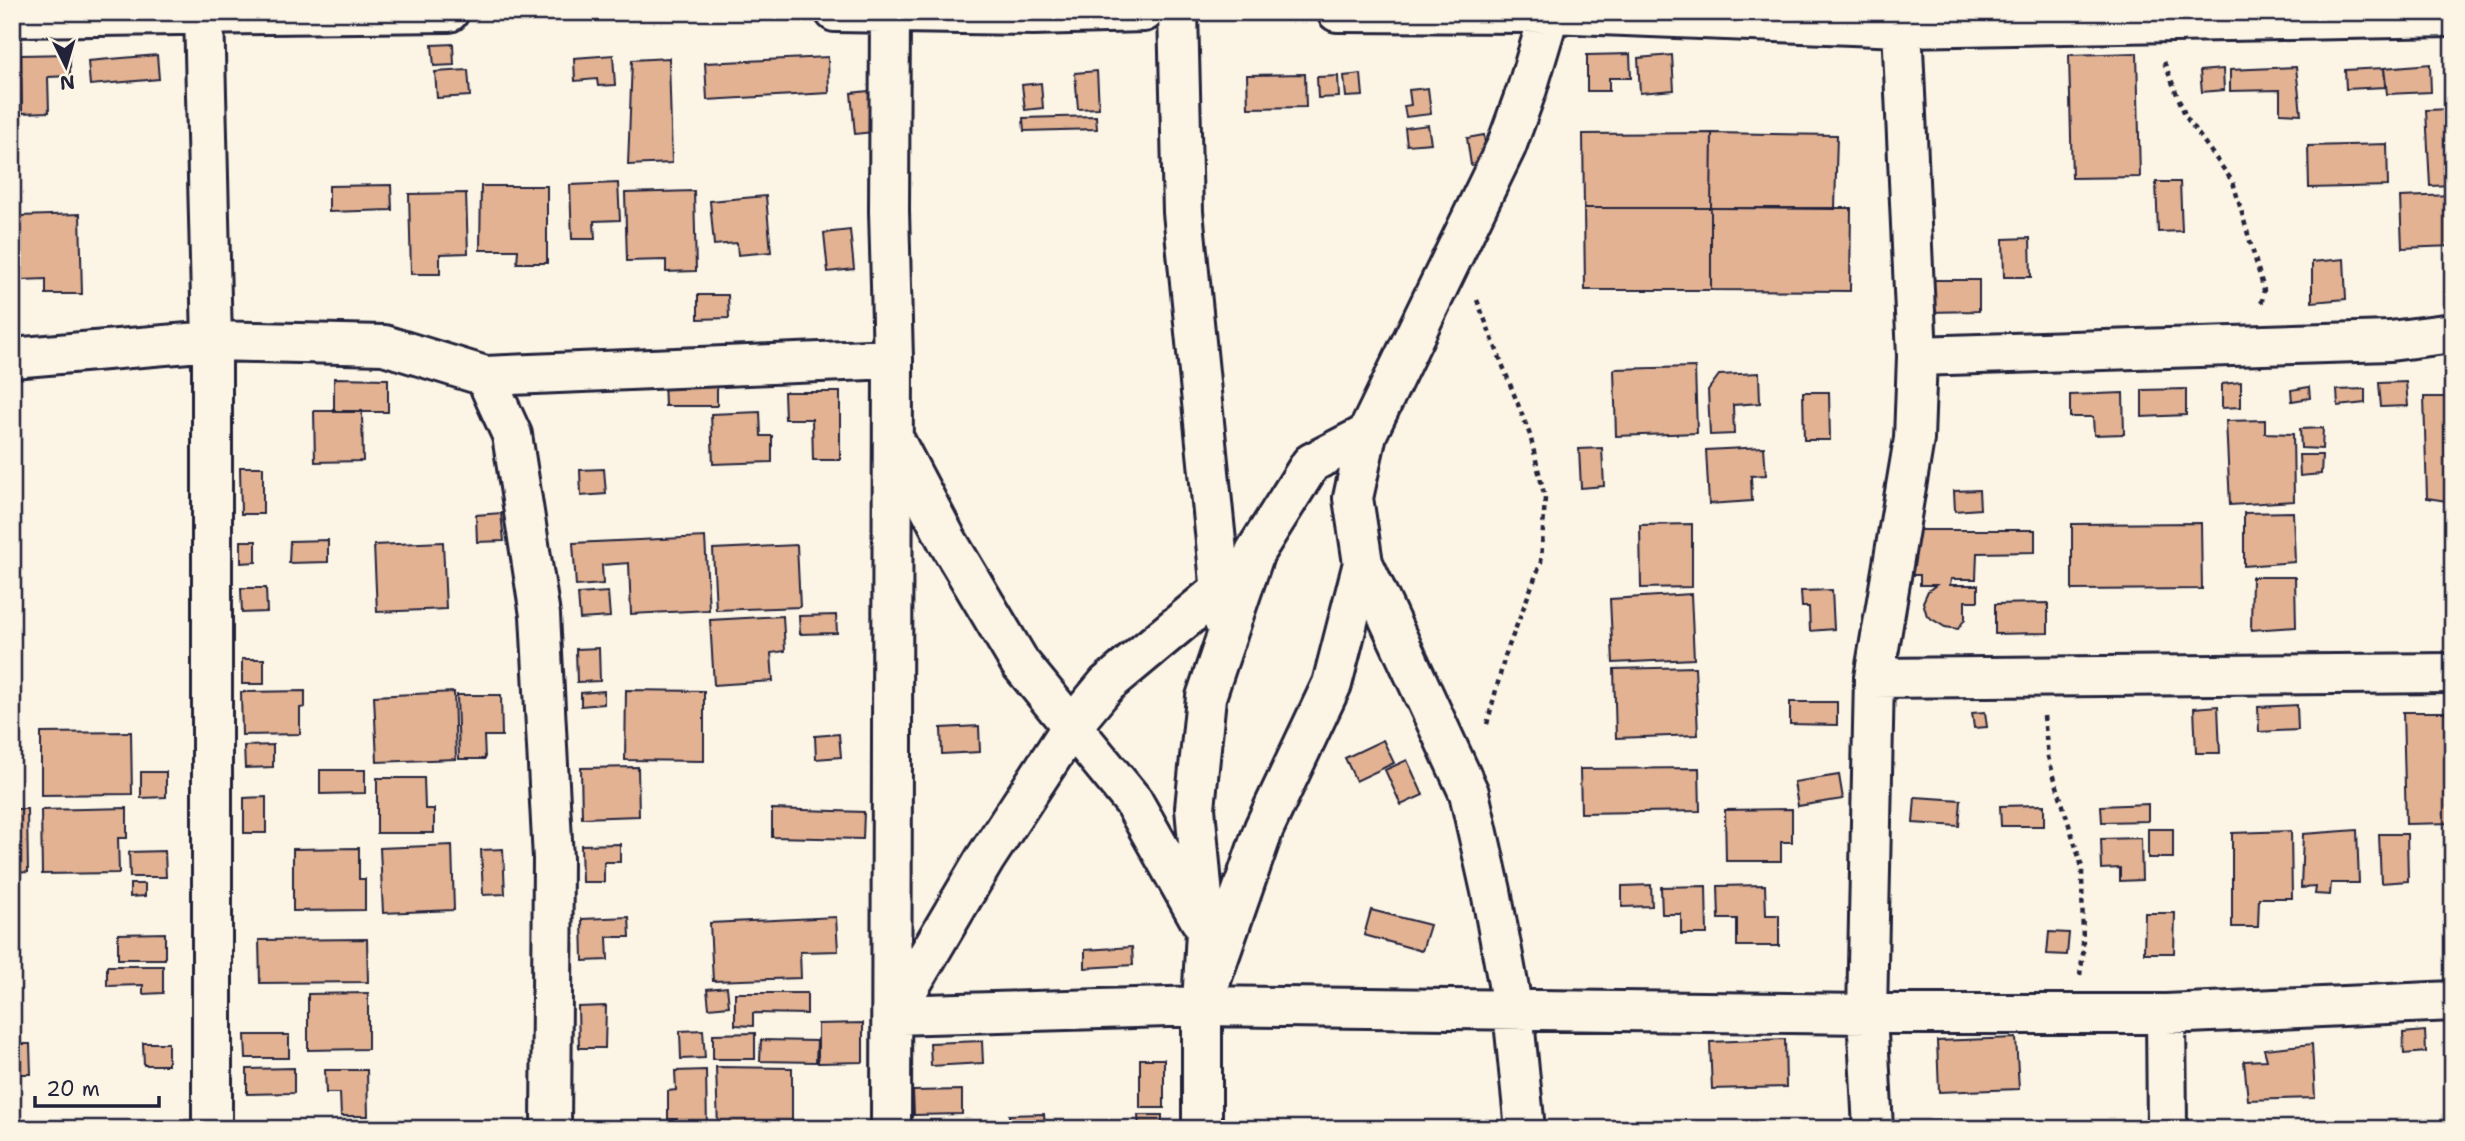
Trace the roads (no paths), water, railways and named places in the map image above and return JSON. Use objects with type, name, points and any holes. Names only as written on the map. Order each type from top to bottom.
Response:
[{"type":"street","points":[[12,16],[449,12]]},
{"type":"street","points":[[835,12],[1032,15],[1144,12]]},
{"type":"street","points":[[1178,12],[1183,212],[1225,638]]},
{"type":"street","points":[[1337,12],[1559,13],[1902,27],[2453,17]]},
{"type":"street","points":[[890,13],[889,211],[893,359],[891,1129]]},
{"type":"street","points":[[1525,1129],[1513,1011],[1469,793],[1363,564],[1353,498],[1367,434],[1506,147],[1559,13]]},
{"type":"street","points":[[204,14],[212,341],[212,1129]]},
{"type":"street","points":[[1873,1129],[1867,1014],[1874,678],[1914,439],[1917,356],[1902,27]]},
{"type":"street","points":[[1917,356],[2390,341],[2453,332]]},
{"type":"street","points":[[12,358],[212,341],[384,345],[485,376],[893,359]]},
{"type":"street","points":[[485,376],[512,435],[540,615],[552,859],[551,1129]]},
{"type":"street","points":[[1202,1129],[1202,1006],[1206,931],[1195,808],[1206,697],[1255,551],[1311,463],[1367,434]]},
{"type":"street","points":[[893,436],[948,542],[1020,663],[1133,801],[1206,931]]},
{"type":"street","points":[[1202,1006],[1264,828],[1332,684],[1363,564]]},
{"type":"street","points":[[893,1015],[985,859],[1072,726],[1107,684],[1222,589]]},
{"type":"street","points":[[1874,678],[2449,669]]},
{"type":"street","points":[[893,1015],[1202,1006],[1867,1014],[2166,1014],[2453,1001]]},
{"type":"street","points":[[2166,1014],[2166,1129]]}]
